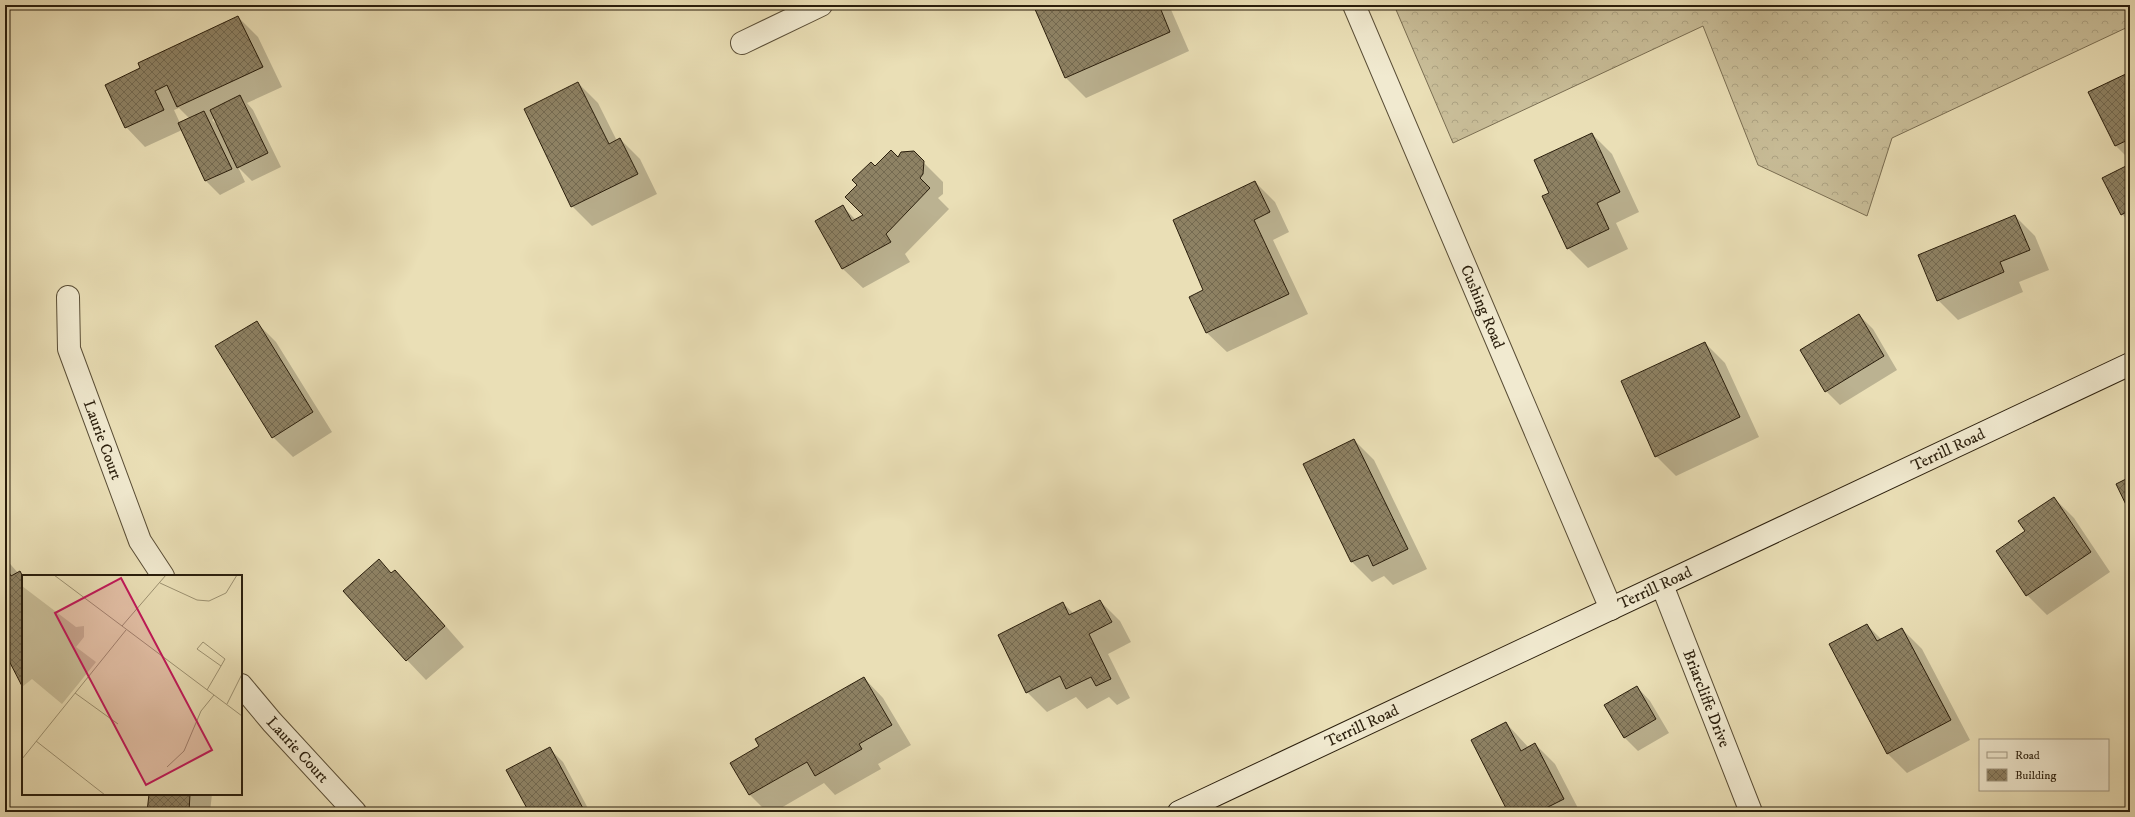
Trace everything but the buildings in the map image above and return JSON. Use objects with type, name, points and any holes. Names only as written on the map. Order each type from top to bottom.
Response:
[{"type":"street","points":[[742,43],[821,5]]},
{"type":"street","name":"Cushing Road","points":[[1354,5],[1611,609]]},
{"type":"street","name":"Laurie Court","points":[[68,297],[69,349],[140,541],[162,575]]},
{"type":"street","name":"Terrill Road","points":[[1180,812],[2130,364]]},
{"type":"street","name":"Briarcliffe Drive","points":[[1662,585],[1751,812]]},
{"type":"street","name":"Laurie Court","points":[[242,686],[272,722],[355,812]]},
{"type":"green space","points":[[1394,5],[2130,5],[2130,26],[1892,138],[1867,216],[1758,165],[1703,26],[1453,143]]}]
